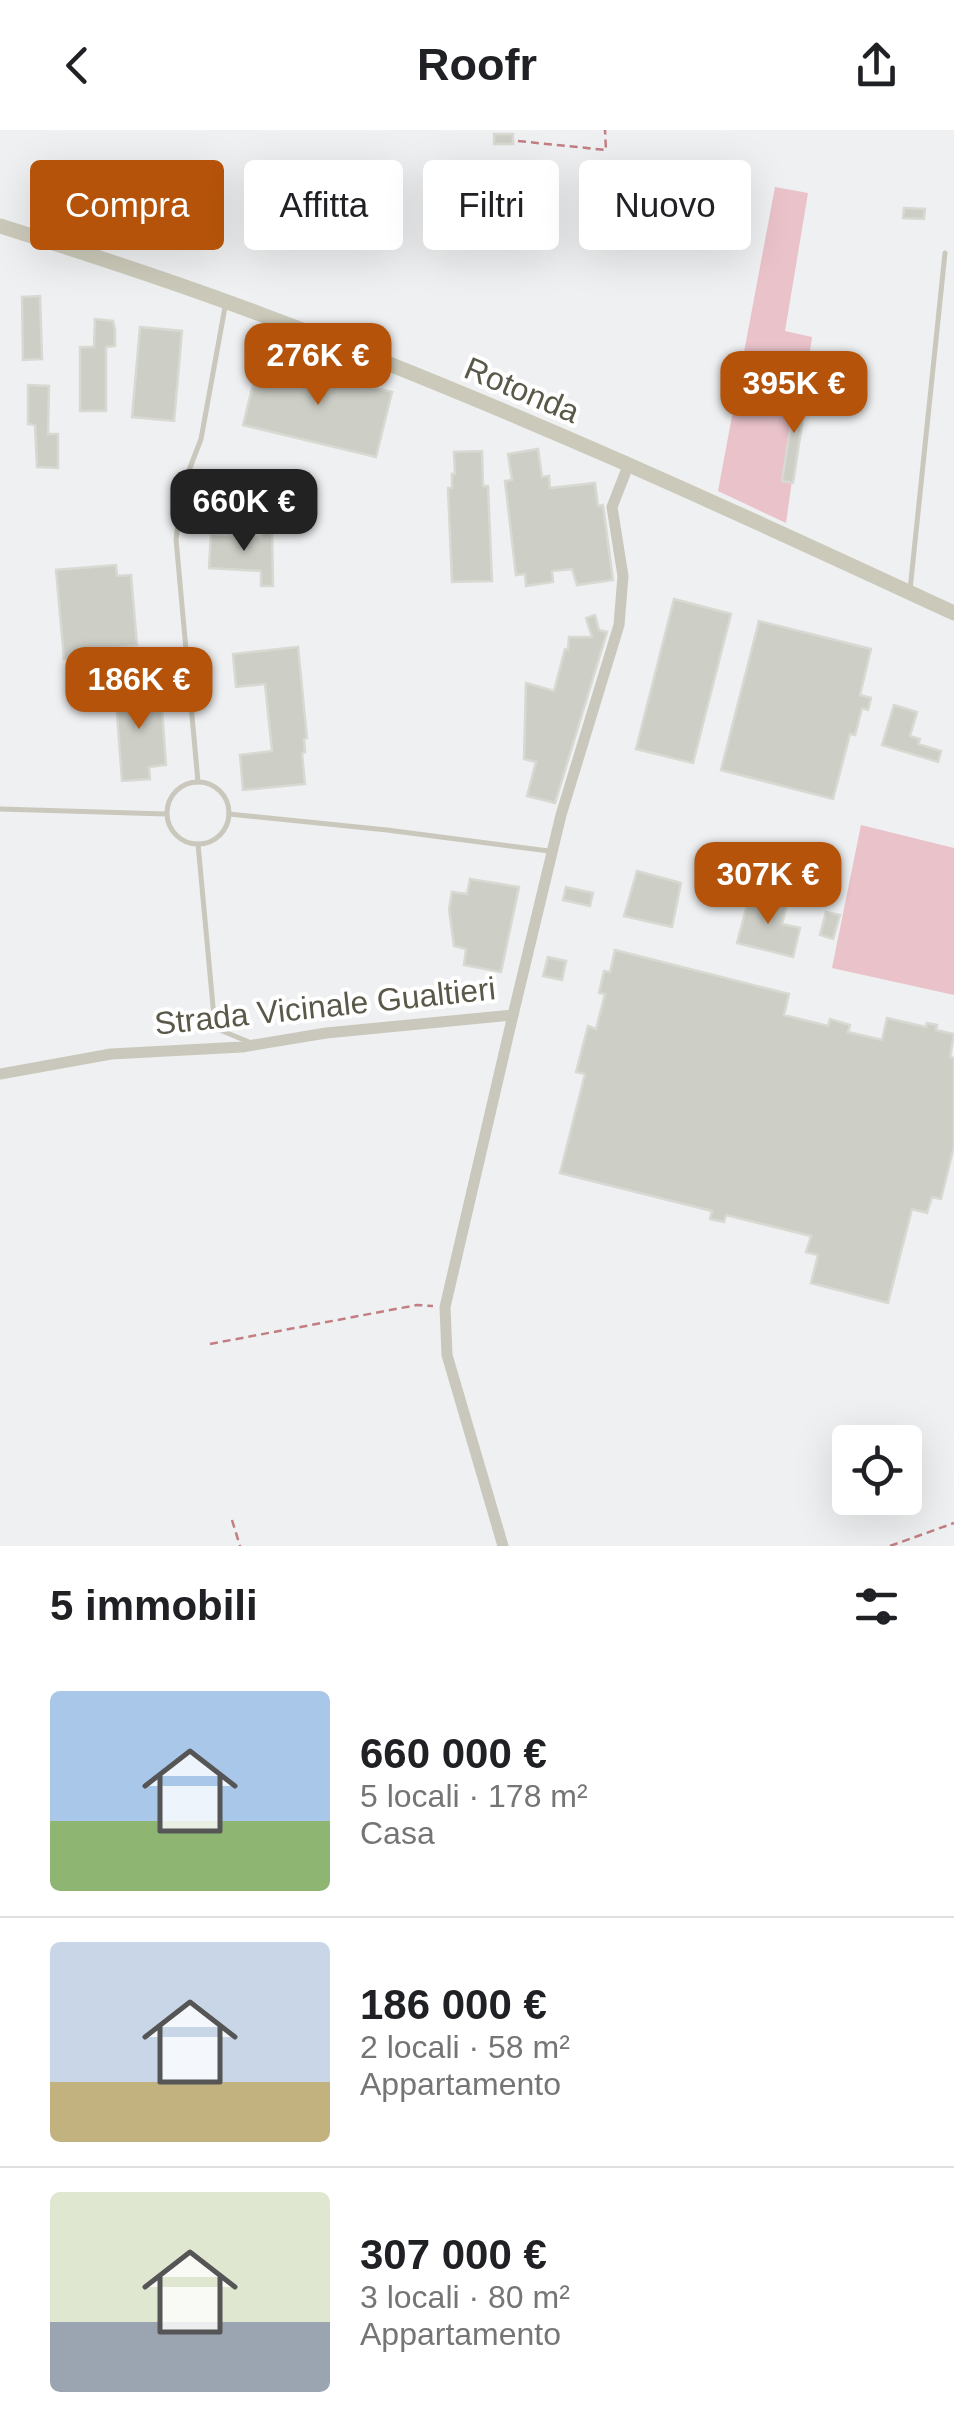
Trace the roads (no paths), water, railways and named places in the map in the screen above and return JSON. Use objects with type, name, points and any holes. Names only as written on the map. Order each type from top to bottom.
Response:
[{"type":"main road","name":"Rotonda","points":[[0,226],[226,302],[420,376],[954,613]]},
{"type":"street","name":"Strada Vicinale Gualtieri","points":[[0,1074],[111,1054],[256,1045],[326,1033],[513,1014],[562,815],[620,625],[622,576],[612,506],[628,466]]},
{"type":"street","points":[[503,1546],[447,1355],[444,1307],[513,1014]]},
{"type":"lane","points":[[909,592],[945,252]]},
{"type":"lane","points":[[198,782],[176,539],[184,486],[201,439],[226,302]]},
{"type":"lane","points":[[198,782],[223,795],[229,814],[221,834],[198,844],[174,834],[166,814],[172,796],[198,782]]},
{"type":"lane","points":[[0,808],[166,814]]},
{"type":"lane","points":[[229,814],[552,852]]},
{"type":"lane","points":[[198,844],[214,1028],[256,1045]]}]
